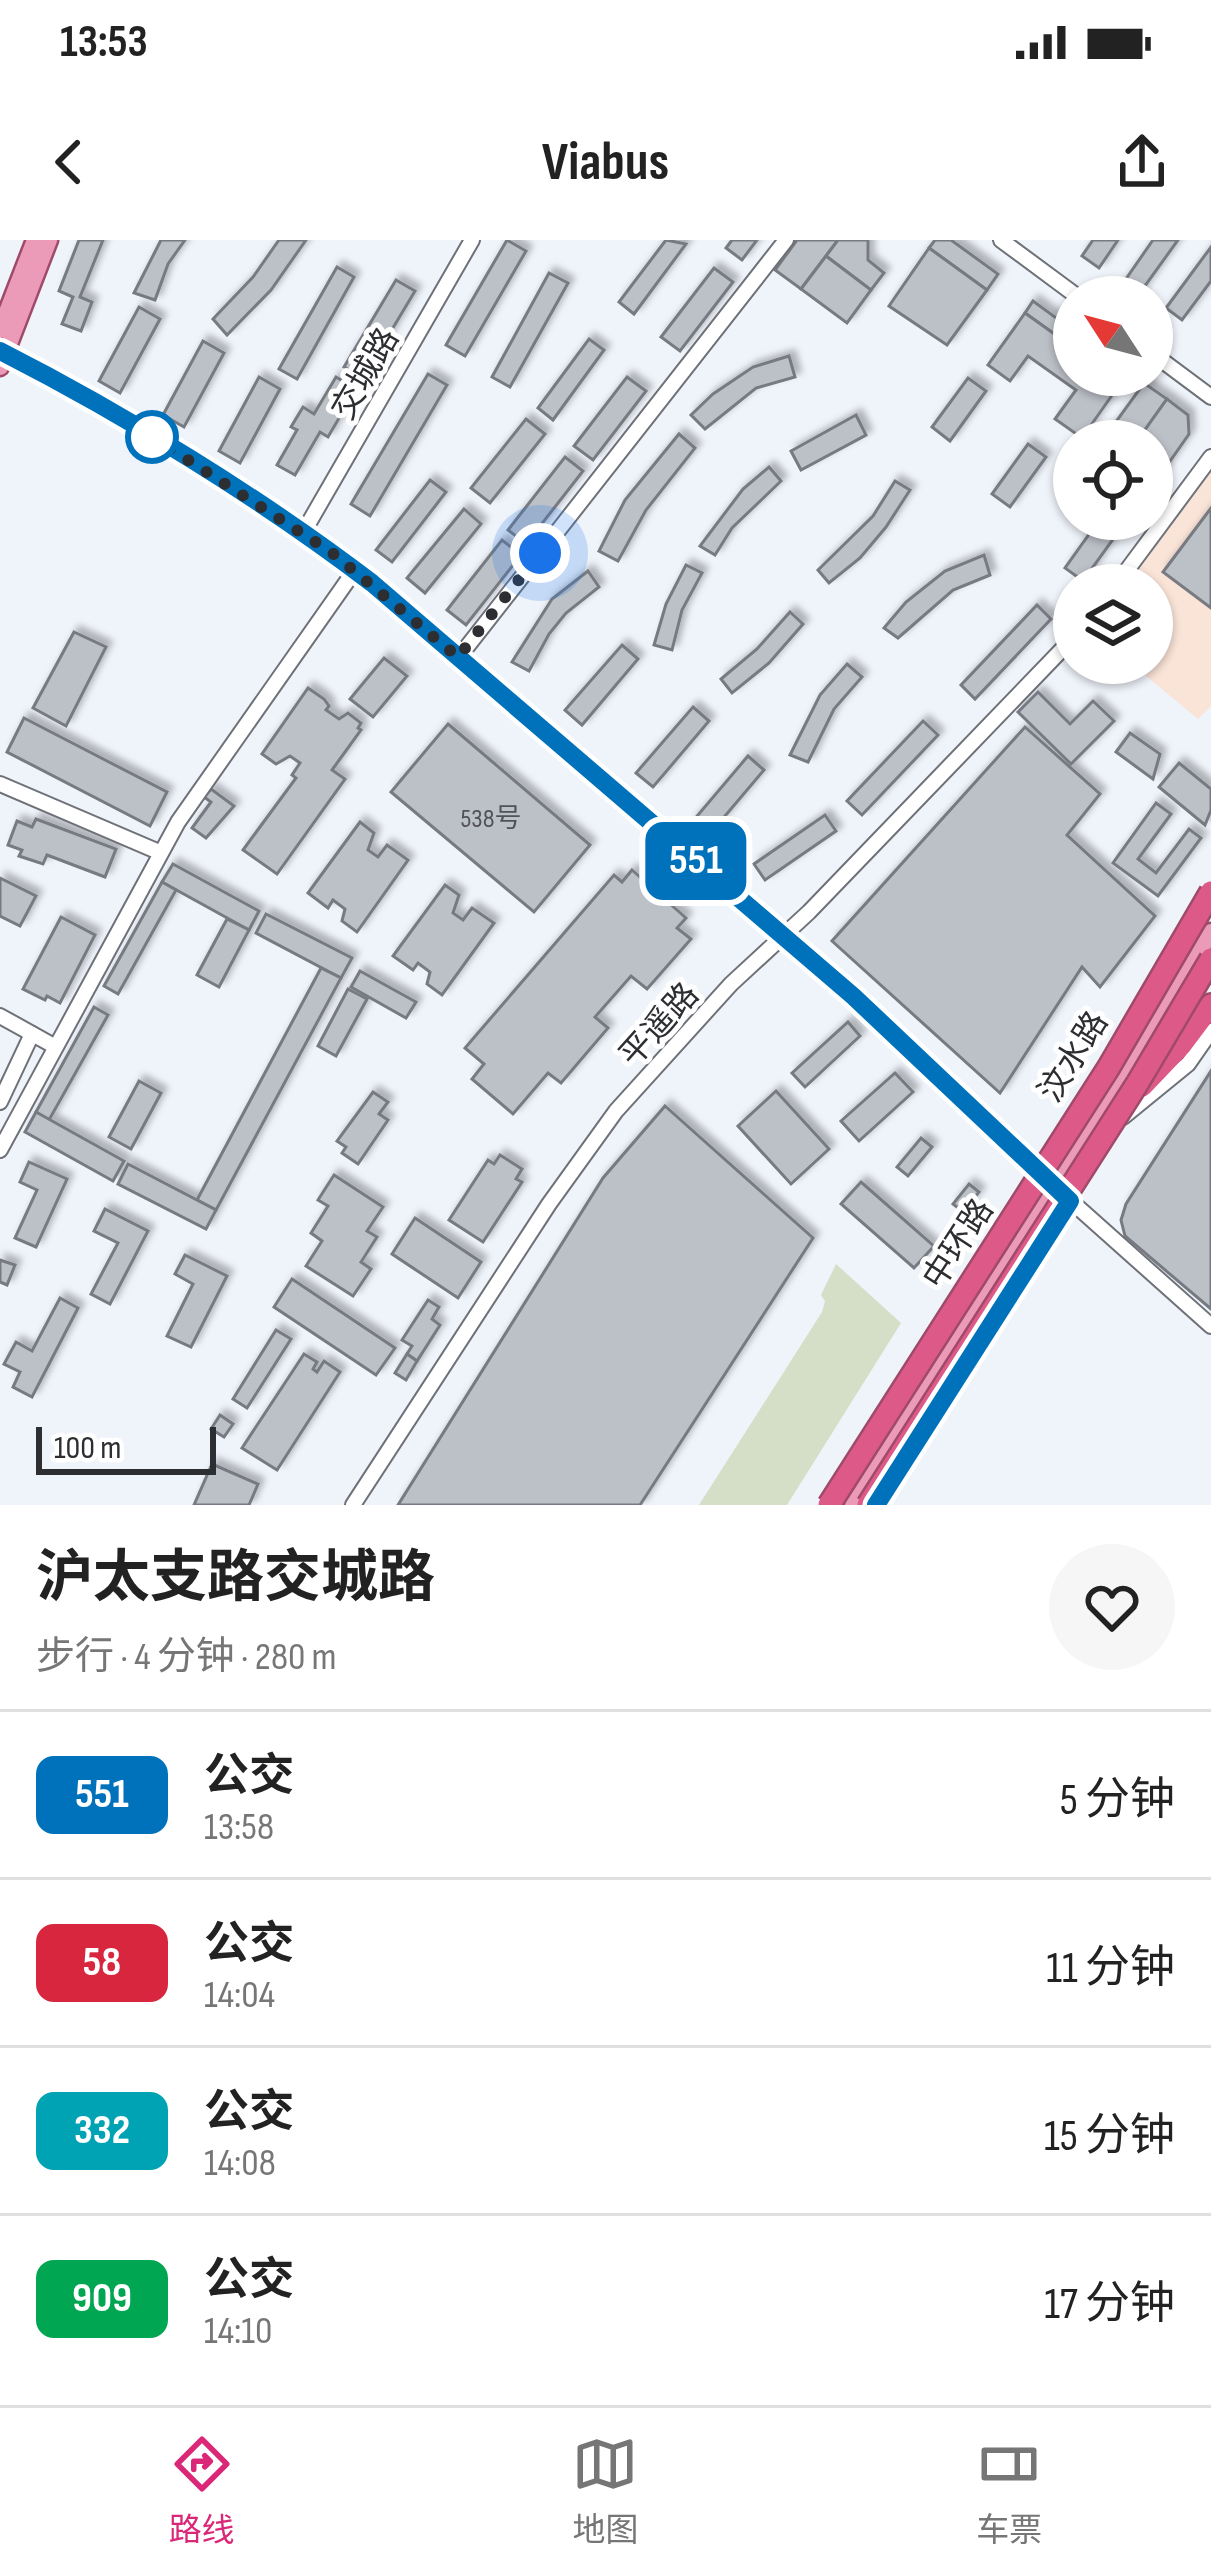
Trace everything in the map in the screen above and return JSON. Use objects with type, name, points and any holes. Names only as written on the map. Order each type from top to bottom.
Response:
[{"type":"highway","name":"中环路","points":[[826,1505],[1156,991],[1211,892]]},
{"type":"highway","name":"中环路","points":[[872,1505],[1211,959]]},
{"type":"highway","points":[[1142,1086],[1211,1005]]},
{"type":"main road","points":[[0,330],[34,240]]},
{"type":"main road","points":[[2,357],[49,240]]},
{"type":"main road","name":"汶水路","points":[[853,1505],[932,1381],[1211,878]]},
{"type":"main road","name":"汶水路","points":[[840,1505],[1211,907]]},
{"type":"main road","name":"汶水路","points":[[826,1505],[1211,932]]},
{"type":"main road","points":[[872,1505],[1070,1201],[1211,973]]},
{"type":"main road","points":[[1173,1037],[1179,985]]},
{"type":"main road","points":[[922,1432],[932,1381]]},
{"type":"street","name":"交城路","points":[[303,533],[472,240]]},
{"type":"street","points":[[458,657],[786,240]]},
{"type":"street","points":[[1001,240],[1053,278]]},
{"type":"street","points":[[2,357],[130,424],[355,570],[783,934],[1211,1326]]},
{"type":"street","points":[[1173,368],[1211,397]]},
{"type":"street","points":[[1132,564],[1211,457]]},
{"type":"street","points":[[0,1150],[160,852],[355,570]]},
{"type":"street","name":"平遥路","points":[[353,1505],[603,1129],[708,1008],[1053,658]]},
{"type":"street","points":[[0,784],[160,852]]},
{"type":"street","points":[[0,1016],[54,1046]]},
{"type":"street","points":[[1123,1117],[1188,1064],[1211,1031]]},
{"type":"street","points":[[0,1102],[32,1034]]},
{"type":"shaded area","points":[[1211,472],[1211,706],[1198,719],[1156,684],[1173,684],[1173,564],[1143,564],[1160,540],[1173,540],[1173,523]]},
{"type":"green space","points":[[836,1264],[901,1323],[787,1505],[699,1505],[822,1312],[825,1301],[821,1295]]},
{"type":"building","points":[[79,240],[103,240],[80,297],[92,302],[81,331],[62,324],[73,297],[59,291]]},
{"type":"building","points":[[161,240],[185,240],[168,264],[155,300],[134,293]]},
{"type":"building","points":[[279,240],[306,240],[271,290],[227,335],[213,319],[253,277]]},
{"type":"building","points":[[507,240],[526,251],[465,356],[446,345]]},
{"type":"building","points":[[666,240],[686,244],[634,314],[619,302]]},
{"type":"building","points":[[732,240],[757,240],[742,260],[726,248]]},
{"type":"building","points":[[797,240],[838,240],[801,289],[775,270]]},
{"type":"building","points":[[838,240],[868,240],[868,260],[884,273],[871,290],[826,256]]},
{"type":"building","points":[[935,240],[951,240],[998,274],[987,290],[929,248]]},
{"type":"building","points":[[1093,240],[1118,240],[1099,268],[1082,256]]},
{"type":"building","points":[[1153,240],[1178,240],[1152,276],[1128,276]]},
{"type":"building","points":[[1211,247],[1211,281],[1182,320],[1173,313],[1173,299]]},
{"type":"building","points":[[929,248],[987,290],[947,345],[889,306]]},
{"type":"building","points":[[826,256],[871,290],[847,323],[801,289]]},
{"type":"building","points":[[337,267],[354,277],[297,379],[279,369]]},
{"type":"building","points":[[714,268],[733,282],[680,351],[661,337]]},
{"type":"building","points":[[549,273],[568,283],[510,387],[492,377]]},
{"type":"building","points":[[396,280],[415,291],[363,378],[344,367]]},
{"type":"building","points":[[1033,301],[1053,316],[1053,333],[1025,313]]},
{"type":"building","points":[[139,307],[160,319],[120,393],[99,381]]},
{"type":"building","points":[[1025,313],[1053,333],[1053,374],[1028,356],[1010,381],[988,365]]},
{"type":"building","points":[[589,339],[604,350],[553,420],[538,408]]},
{"type":"building","points":[[203,341],[224,353],[184,427],[163,415]]},
{"type":"building","points":[[789,356],[795,377],[756,388],[705,429],[691,415],[753,367]]},
{"type":"building","points":[[428,374],[447,385],[370,516],[351,504]]},
{"type":"building","points":[[259,377],[280,389],[240,463],[219,451]]},
{"type":"building","points":[[336,377],[356,389],[328,437],[320,432],[295,475],[277,465],[297,430],[291,427],[303,407],[314,414]]},
{"type":"building","points":[[627,377],[646,391],[593,460],[574,446]]},
{"type":"building","points":[[968,378],[986,391],[950,441],[932,427]]},
{"type":"building","points":[[1072,396],[1111,396],[1095,420],[1055,419]]},
{"type":"building","points":[[1135,396],[1167,399],[1152,420],[1117,420]]},
{"type":"building","points":[[1167,399],[1188,415],[1189,434],[1173,457],[1173,420],[1152,420]]},
{"type":"building","points":[[856,415],[866,435],[801,470],[791,451]]},
{"type":"building","points":[[526,419],[545,434],[490,503],[471,488]]},
{"type":"building","points":[[679,434],[695,448],[646,510],[618,561],[599,551],[625,500]]},
{"type":"building","points":[[1028,444],[1046,457],[1010,507],[992,494]]},
{"type":"building","points":[[565,457],[583,471],[526,544],[508,530]]},
{"type":"building","points":[[769,467],[781,481],[732,528],[715,555],[700,546],[743,489]]},
{"type":"building","points":[[430,480],[446,492],[392,562],[376,550]]},
{"type":"building","points":[[895,481],[910,490],[860,558],[829,583],[818,570],[873,516]]},
{"type":"building","points":[[1211,508],[1211,608],[1173,580],[1173,564],[1169,564]]},
{"type":"building","points":[[464,509],[481,524],[425,593],[407,578]]},
{"type":"building","points":[[502,540],[521,555],[466,625],[447,610]]},
{"type":"building","points":[[1085,540],[1113,540],[1095,564],[1068,564]]},
{"type":"building","points":[[984,555],[990,575],[953,590],[898,638],[884,628],[906,602],[945,571]]},
{"type":"building","points":[[686,565],[702,573],[682,610],[672,650],[654,645],[666,604]]},
{"type":"building","points":[[588,571],[599,587],[566,613],[529,671],[512,662],[552,599]]},
{"type":"building","points":[[1037,605],[1051,619],[975,699],[961,685]]},
{"type":"building","points":[[790,612],[803,624],[769,663],[732,693],[721,679]]},
{"type":"building","points":[[74,632],[106,647],[66,726],[33,708]]},
{"type":"building","points":[[622,645],[638,659],[582,725],[565,710]]},
{"type":"building","points":[[384,658],[407,676],[373,717],[350,699]]},
{"type":"building","points":[[847,664],[862,677],[834,709],[808,762],[790,755],[820,695]]},
{"type":"building","points":[[308,688],[324,699],[329,706],[326,710],[339,719],[348,713],[361,723],[361,730],[332,770],[345,779],[277,874],[243,850],[296,778],[292,775],[300,763],[290,756],[276,764],[262,754]]},
{"type":"building","points":[[1038,692],[1070,724],[1093,701],[1114,721],[1071,764],[1018,712]]},
{"type":"building","points":[[693,707],[709,721],[653,787],[636,773]]},
{"type":"building","points":[[24,718],[167,792],[150,826],[7,752]]},
{"type":"building","points":[[923,721],[938,735],[862,815],[847,801]]},
{"type":"building","points":[[448,724],[590,845],[534,912],[391,792]]},
{"type":"building","points":[[1025,727],[1100,794],[1067,835],[1155,916],[1100,987],[1082,967],[1000,1093],[832,941]]},
{"type":"building","points":[[1130,733],[1160,754],[1153,779],[1116,752]]},
{"type":"building","points":[[748,756],[764,770],[708,836],[692,822]]},
{"type":"building","points":[[1179,763],[1211,789],[1205,825],[1159,787]]},
{"type":"building","points":[[211,789],[234,806],[206,838],[192,828],[211,802],[204,797]]},
{"type":"building","points":[[1156,803],[1171,814],[1138,859],[1156,873],[1189,829],[1201,838],[1158,896],[1113,863]]},
{"type":"building","points":[[825,815],[836,831],[765,880],[754,864]]},
{"type":"building","points":[[36,819],[116,849],[105,877],[47,855],[43,864],[19,856],[22,850],[8,845],[17,821],[32,827]]},
{"type":"building","points":[[360,822],[374,833],[368,850],[378,857],[387,845],[408,860],[357,932],[342,921],[345,909],[333,900],[328,908],[308,893]]},
{"type":"building","points":[[173,864],[259,911],[249,930],[162,882]]},
{"type":"building","points":[[632,870],[686,918],[677,928],[691,939],[647,989],[631,976],[595,1017],[608,1028],[561,1083],[548,1073],[513,1114],[472,1079],[484,1064],[465,1048],[614,875],[622,882]]},
{"type":"building","points":[[0,878],[36,896],[20,926],[0,916]]},
{"type":"building","points":[[162,882],[176,890],[118,994],[104,986]]},
{"type":"building","points":[[445,885],[459,895],[453,913],[463,920],[472,908],[494,923],[442,995],[427,984],[430,972],[418,963],[413,970],[393,956]]},
{"type":"building","points":[[266,914],[352,958],[341,978],[256,933]]},
{"type":"building","points":[[61,917],[95,935],[60,1003],[23,989]]},
{"type":"building","points":[[227,919],[249,930],[219,987],[197,975]]},
{"type":"building","points":[[321,968],[341,978],[216,1210],[197,1200]]},
{"type":"building","points":[[360,971],[416,1002],[406,1018],[351,987]]},
{"type":"building","points":[[348,989],[367,999],[336,1056],[318,1046]]},
{"type":"building","points":[[94,1007],[108,1015],[49,1120],[36,1112]]},
{"type":"building","points":[[848,1022],[860,1036],[805,1087],[792,1073]]},
{"type":"building","points":[[1211,1071],[1211,1309],[1125,1236],[1121,1220],[1126,1204]]},
{"type":"building","points":[[895,1073],[913,1092],[859,1141],[841,1121]]},
{"type":"building","points":[[139,1081],[161,1093],[131,1149],[109,1137]]},
{"type":"building","points":[[776,1091],[829,1149],[791,1184],[738,1126]]},
{"type":"building","points":[[373,1092],[388,1102],[379,1114],[388,1120],[358,1164],[342,1153],[346,1147],[337,1141]]},
{"type":"building","points":[[665,1106],[813,1238],[640,1505],[398,1505],[603,1178]]},
{"type":"building","points":[[36,1112],[124,1161],[113,1181],[25,1132]]},
{"type":"building","points":[[921,1138],[932,1147],[908,1176],[897,1167]]},
{"type":"building","points":[[500,1155],[522,1169],[516,1179],[522,1182],[483,1242],[449,1220],[488,1160],[494,1164]]},
{"type":"building","points":[[29,1162],[67,1179],[36,1247],[15,1238],[37,1190],[20,1182]]},
{"type":"building","points":[[128,1164],[216,1210],[206,1229],[118,1184]]},
{"type":"building","points":[[334,1175],[383,1207],[367,1231],[377,1237],[361,1262],[371,1269],[353,1296],[306,1266],[322,1241],[311,1233],[328,1206],[318,1200]]},
{"type":"building","points":[[861,1182],[934,1246],[914,1268],[841,1204]]},
{"type":"building","points":[[969,1184],[979,1192],[963,1212],[953,1204]]},
{"type":"building","points":[[105,1209],[148,1231],[110,1304],[91,1294],[118,1243],[94,1231]]},
{"type":"building","points":[[415,1218],[481,1262],[458,1298],[392,1254]]},
{"type":"building","points":[[185,1255],[227,1276],[191,1347],[167,1336],[193,1284],[175,1274]]},
{"type":"building","points":[[0,1260],[15,1265],[7,1285],[0,1282]]},
{"type":"building","points":[[292,1279],[395,1348],[376,1375],[274,1307]]},
{"type":"building","points":[[60,1298],[78,1308],[32,1397],[13,1387],[20,1372],[4,1364],[16,1342],[32,1351]]},
{"type":"building","points":[[428,1300],[439,1307],[432,1319],[440,1325],[417,1361],[407,1354],[412,1346],[402,1340]]},
{"type":"building","points":[[276,1330],[291,1339],[247,1408],[233,1399]]},
{"type":"building","points":[[304,1354],[317,1362],[313,1369],[317,1372],[324,1361],[340,1372],[277,1470],[242,1448]]},
{"type":"building","points":[[407,1354],[417,1361],[406,1380],[395,1373]]},
{"type":"building","points":[[220,1415],[233,1424],[224,1437],[211,1429]]},
{"type":"building","points":[[212,1464],[258,1484],[249,1505],[194,1505]]},
{"type":"bus line","name":"551","points":[[0,351],[152,437],[372,583],[783,934],[898,1036],[1070,1201],[876,1505]]},
{"type":"route","points":[[152,437],[331,552],[458,657],[540,553]]}]
